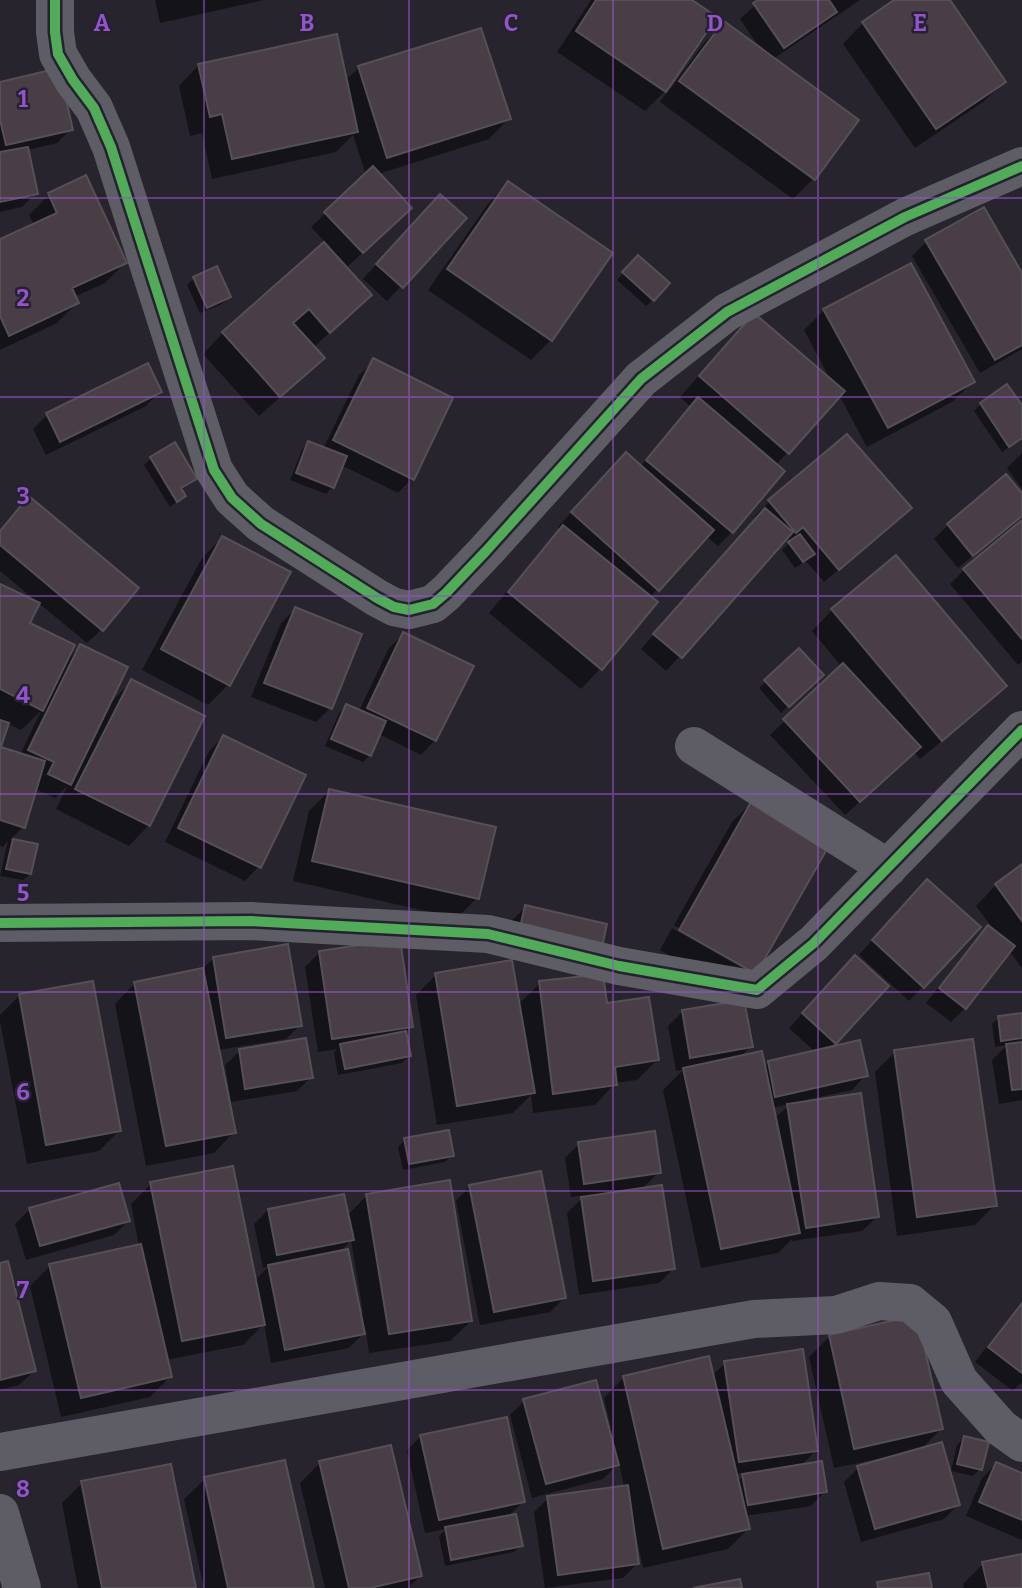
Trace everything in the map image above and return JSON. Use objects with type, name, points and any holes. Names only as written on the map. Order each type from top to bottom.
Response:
[{"type":"street","points":[[55,0],[58,54],[94,108],[111,147],[214,470],[232,498],[261,524],[377,598],[394,607],[409,610],[433,604],[446,593],[640,379],[727,312],[905,217],[1022,166]]},
{"type":"street","points":[[0,923],[251,921],[488,934],[619,966],[757,990],[814,943],[1022,730]]},
{"type":"street","points":[[694,746],[888,868]]},
{"type":"street","points":[[0,1452],[754,1319],[836,1315],[879,1301],[910,1303],[933,1322],[959,1381],[1001,1428],[1022,1443]]},
{"type":"street","points":[[0,1513],[22,1588]]},
{"type":"building","points":[[596,0],[692,0],[717,17],[666,92],[576,31]]},
{"type":"building","points":[[758,0],[829,0],[837,12],[784,48],[753,3]]},
{"type":"building","points":[[894,0],[950,0],[1006,82],[936,129],[862,22]]},
{"type":"building","points":[[724,21],[859,120],[815,180],[679,81]]},
{"type":"building","points":[[481,28],[511,119],[387,158],[358,66]]},
{"type":"building","points":[[337,34],[358,132],[232,159],[222,114],[210,117],[198,64]]},
{"type":"building","points":[[59,68],[73,130],[6,145],[0,120],[0,82]]},
{"type":"building","points":[[28,147],[38,194],[0,202],[0,152]]},
{"type":"building","points":[[373,166],[412,208],[363,253],[324,212]]},
{"type":"building","points":[[86,175],[127,263],[72,288],[79,303],[9,336],[0,316],[0,239],[57,213],[48,193]]},
{"type":"building","points":[[508,181],[613,253],[552,341],[447,269]]},
{"type":"building","points":[[440,194],[467,218],[403,288],[376,264]]},
{"type":"building","points":[[984,207],[1022,273],[1022,345],[995,360],[925,240]]},
{"type":"building","points":[[324,242],[372,295],[330,333],[309,309],[293,323],[325,358],[280,397],[222,332]]},
{"type":"building","points":[[638,255],[670,283],[654,301],[622,272]]},
{"type":"building","points":[[911,263],[975,382],[888,428],[823,309]]},
{"type":"building","points":[[217,266],[231,297],[207,308],[193,277]]},
{"type":"building","points":[[754,313],[845,391],[789,454],[699,376]]},
{"type":"building","points":[[373,358],[453,398],[414,480],[333,440]]},
{"type":"building","points":[[148,363],[162,392],[60,442],[46,413]]},
{"type":"building","points":[[1007,384],[1022,405],[1022,438],[1009,447],[980,403]]},
{"type":"building","points":[[698,397],[785,471],[733,533],[646,460]]},
{"type":"building","points":[[847,434],[912,508],[839,570],[803,527],[796,533],[768,500]]},
{"type":"building","points":[[308,441],[347,456],[334,488],[296,473]]},
{"type":"building","points":[[175,442],[197,479],[181,488],[186,496],[177,502],[150,457]]},
{"type":"building","points":[[626,452],[714,530],[659,591],[571,512]]},
{"type":"building","points":[[1006,474],[1022,493],[1022,516],[973,556],[947,524]]},
{"type":"building","points":[[29,496],[139,588],[103,631],[0,545],[0,531]]},
{"type":"building","points":[[765,508],[793,532],[682,658],[653,634]]},
{"type":"building","points":[[1022,520],[1022,639],[963,569]]},
{"type":"building","points":[[563,525],[658,602],[602,670],[508,592]]},
{"type":"building","points":[[800,534],[815,554],[803,562],[788,542]]},
{"type":"building","points":[[222,536],[291,572],[230,686],[161,649]]},
{"type":"building","points":[[896,555],[1007,686],[942,741],[831,609]]},
{"type":"building","points":[[0,584],[40,603],[30,623],[75,645],[43,711],[0,689]]},
{"type":"building","points":[[295,607],[362,634],[332,709],[264,683]]},
{"type":"building","points":[[403,632],[474,666],[436,741],[367,708]]},
{"type":"building","points":[[80,644],[128,667],[71,785],[48,774],[54,762],[28,750]]},
{"type":"building","points":[[799,648],[824,675],[789,707],[764,680]]},
{"type":"building","points":[[843,663],[921,747],[860,802],[783,719]]},
{"type":"building","points":[[131,679],[205,716],[150,826],[75,789]]},
{"type":"building","points":[[346,704],[386,721],[371,756],[331,739]]},
{"type":"building","points":[[0,720],[9,723],[1,747],[45,761],[25,828],[0,820]]},
{"type":"building","points":[[223,735],[306,775],[261,868],[178,828]]},
{"type":"building","points":[[329,789],[496,827],[479,899],[312,861]]},
{"type":"building","points":[[752,800],[830,844],[756,974],[679,930]]},
{"type":"building","points":[[13,839],[38,844],[31,874],[6,869]]},
{"type":"building","points":[[1022,864],[1022,921],[995,884]]},
{"type":"building","points":[[927,879],[981,927],[924,988],[872,940]]},
{"type":"building","points":[[525,905],[607,924],[600,957],[518,937]]},
{"type":"building","points":[[988,925],[1015,946],[966,1009],[939,988]]},
{"type":"building","points":[[400,939],[413,1027],[332,1039],[319,951]]},
{"type":"building","points":[[288,944],[302,1026],[226,1038],[213,957]]},
{"type":"building","points":[[855,955],[889,986],[836,1044],[802,1013]]},
{"type":"building","points":[[512,960],[535,1093],[457,1106],[435,973]]},
{"type":"building","points":[[203,968],[236,1133],[166,1146],[134,982]]},
{"type":"building","points":[[603,974],[607,1003],[649,997],[659,1060],[615,1067],[617,1085],[553,1094],[539,981]]},
{"type":"building","points":[[93,981],[121,1131],[46,1145],[19,994]]},
{"type":"building","points":[[744,1000],[753,1047],[690,1058],[682,1010]]},
{"type":"building","points":[[1022,1013],[1022,1038],[1001,1041],[998,1016]]},
{"type":"building","points":[[406,1031],[411,1056],[345,1069],[340,1044]]},
{"type":"building","points":[[306,1038],[313,1078],[245,1089],[239,1049]]},
{"type":"building","points":[[973,1039],[997,1206],[917,1217],[894,1050]]},
{"type":"building","points":[[860,1040],[868,1076],[775,1097],[768,1061]]},
{"type":"building","points":[[1022,1042],[1022,1089],[1012,1090],[1006,1044]]},
{"type":"building","points":[[762,1051],[800,1233],[721,1249],[683,1068]]},
{"type":"building","points":[[861,1093],[879,1217],[806,1228],[787,1104]]},
{"type":"building","points":[[449,1130],[454,1156],[409,1164],[404,1138]]},
{"type":"building","points":[[655,1131],[661,1173],[584,1184],[578,1142]]},
{"type":"building","points":[[233,1166],[265,1325],[182,1341],[150,1182]]},
{"type":"building","points":[[541,1171],[566,1298],[494,1312],[469,1185]]},
{"type":"building","points":[[450,1180],[472,1321],[389,1334],[366,1194]]},
{"type":"building","points":[[119,1183],[130,1221],[40,1246],[29,1208]]},
{"type":"building","points":[[662,1185],[675,1269],[593,1281],[581,1197]]},
{"type":"building","points":[[344,1194],[354,1240],[277,1255],[268,1209]]},
{"type":"building","points":[[141,1244],[172,1377],[81,1398],[49,1264]]},
{"type":"building","points":[[348,1249],[365,1334],[285,1350],[268,1265]]},
{"type":"building","points":[[8,1261],[36,1371],[0,1380],[0,1263]]},
{"type":"building","points":[[1022,1303],[1022,1373],[988,1347]]},
{"type":"building","points":[[917,1315],[943,1429],[854,1449],[829,1335]]},
{"type":"building","points":[[803,1349],[818,1451],[739,1462],[724,1361]]},
{"type":"building","points":[[709,1356],[750,1529],[663,1549],[623,1376]]},
{"type":"building","points":[[596,1380],[619,1465],[546,1484],[523,1399]]},
{"type":"building","points":[[507,1417],[525,1502],[439,1520],[420,1435]]},
{"type":"building","points":[[964,1436],[989,1442],[982,1470],[957,1464]]},
{"type":"building","points":[[942,1442],[960,1505],[875,1529],[857,1466]]},
{"type":"building","points":[[391,1445],[422,1576],[370,1588],[349,1588],[319,1461]]},
{"type":"building","points":[[285,1460],[314,1588],[228,1588],[204,1477]]},
{"type":"building","points":[[822,1461],[827,1492],[748,1505],[742,1474]]},
{"type":"building","points":[[996,1462],[1022,1473],[1022,1520],[979,1502]]},
{"type":"building","points":[[171,1464],[196,1588],[102,1588],[81,1481]]},
{"type":"building","points":[[628,1485],[639,1564],[558,1575],[547,1496]]},
{"type":"building","points":[[516,1514],[523,1546],[451,1560],[445,1527]]},
{"type":"building","points":[[1022,1554],[1022,1588],[988,1588],[982,1562]]},
{"type":"building","points":[[929,1573],[932,1588],[878,1588],[877,1582]]},
{"type":"building","points":[[740,1579],[742,1588],[693,1588]]},
{"type":"cycle path","points":[[55,0],[58,54],[94,108],[111,147],[214,470],[232,498],[261,524],[377,598],[394,607],[409,610],[433,604],[446,593],[641,379],[727,312],[905,217],[1022,166]]},
{"type":"cycle path","points":[[0,923],[251,921],[488,934],[619,966],[757,990],[814,943],[1022,730]]}]
